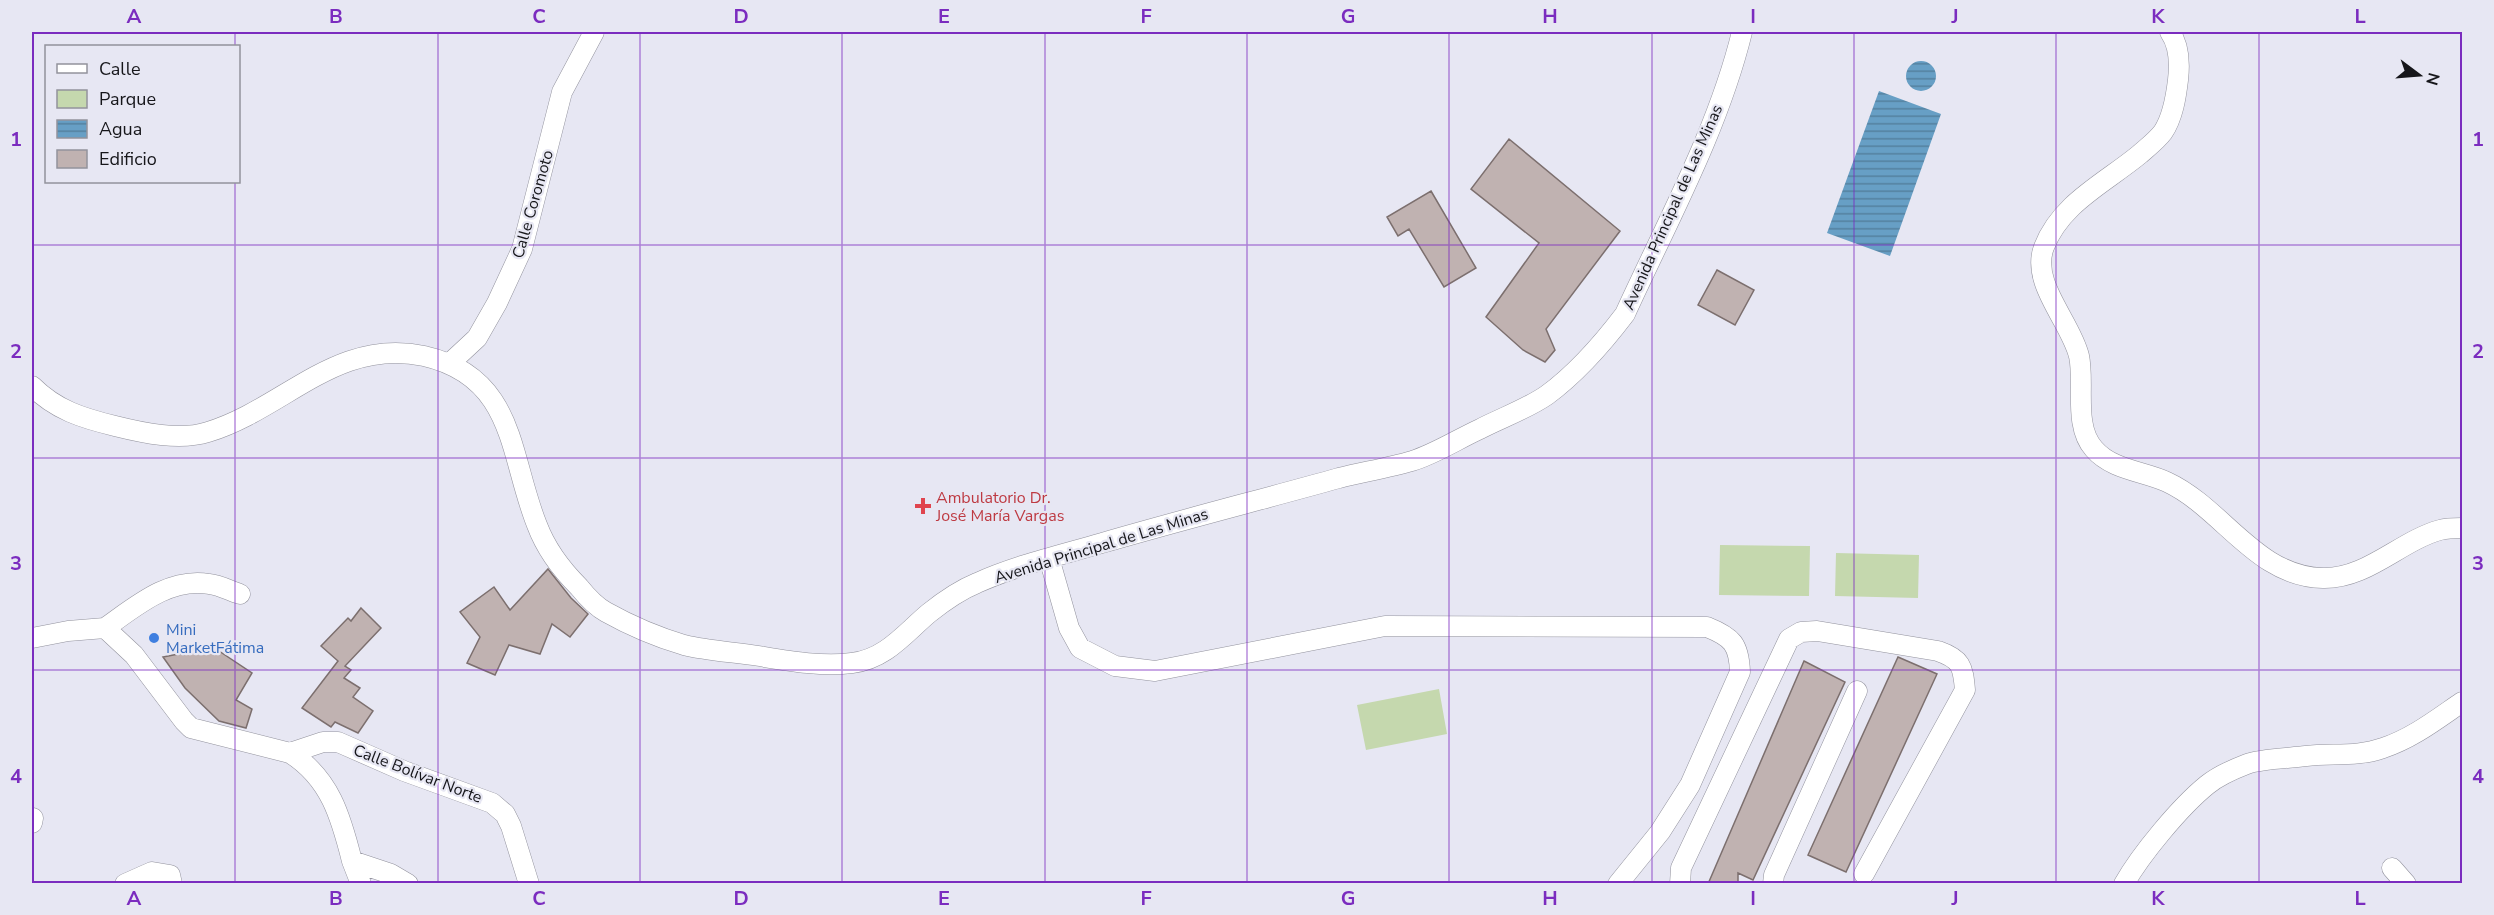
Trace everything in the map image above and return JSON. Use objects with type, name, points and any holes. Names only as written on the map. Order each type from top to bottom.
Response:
[{"type":"street","name":"Calle Coromoto","points":[[449,364],[477,338],[497,303],[522,249],[562,92],[594,32]]},
{"type":"street","name":"Avenida Principal de Las Minas","points":[[32,386],[70,413],[104,423],[140,432],[203,434],[230,423],[330,367],[364,356],[398,352],[424,356],[449,364],[467,374],[495,402],[506,422],[535,521],[547,549],[598,608],[659,637],[689,646],[789,661],[854,663],[877,657],[898,642],[933,610],[977,583],[1049,558],[1415,460],[1545,397],[1607,338],[1625,314],[1712,123],[1726,88],[1742,32]]},
{"type":"street","points":[[2170,32],[2178,54],[2178,74],[2170,115],[2163,132],[2060,217],[2051,230],[2039,259],[2048,292],[2072,335],[2079,357],[2082,416],[2092,448],[2116,465],[2166,482],[2186,493],[2215,514],[2272,564],[2308,576],[2324,578],[2355,571],[2440,530],[2463,528]]},
{"type":"street","points":[[1049,558],[1069,628],[1080,648],[1115,666],[1155,671],[1385,626],[1707,627],[1727,635],[1740,655],[1740,672],[1690,785],[1660,832],[1618,884]]},
{"type":"street","points":[[32,638],[68,631],[105,628],[148,598],[176,586],[208,583],[240,594]]},
{"type":"street","points":[[105,628],[134,655],[191,728],[290,753],[310,767],[329,794],[346,836],[361,884]]},
{"type":"street","points":[[1680,884],[1681,868],[1789,639],[1801,632],[1817,631],[1938,651],[1954,656],[1963,670],[1965,690],[1864,874]]},
{"type":"street","points":[[1773,884],[1774,875],[1857,692]]},
{"type":"street","points":[[2124,884],[2145,854],[2181,812],[2207,785],[2225,774],[2250,763],[2309,756],[2351,755],[2384,748],[2419,732],[2463,702]]},
{"type":"street","name":"Calle Bolívar Norte","points":[[290,753],[323,742],[338,742],[404,771],[492,803],[505,814],[511,826],[529,884]]},
{"type":"street","points":[[344,884],[352,861]]},
{"type":"street","points":[[352,861],[391,874],[408,884]]},
{"type":"street","points":[[2392,867],[2406,884]]},
{"type":"street","points":[[125,884],[155,872],[170,875],[172,884]]},
{"type":"green space","points":[[1720,545],[1810,546],[1809,596],[1719,595]]},
{"type":"green space","points":[[1836,553],[1919,555],[1918,598],[1835,596]]},
{"type":"green space","points":[[1439,689],[1447,734],[1366,750],[1357,705]]},
{"type":"water","points":[[1921,61],[1932,65],[1936,76],[1932,87],[1921,91],[1910,87],[1906,76],[1910,65]]},
{"type":"water","points":[[1879,91],[1941,114],[1890,256],[1827,233]]},
{"type":"building","points":[[1509,139],[1620,231],[1546,329],[1555,350],[1545,362],[1523,350],[1486,317],[1539,243],[1471,189]]},
{"type":"building","points":[[1431,191],[1476,268],[1444,287],[1409,229],[1398,236],[1387,217]]},
{"type":"building","points":[[1717,270],[1754,290],[1735,325],[1698,305]]},
{"type":"building","points":[[548,569],[571,598],[588,614],[570,637],[552,624],[540,654],[509,645],[495,675],[467,663],[480,637],[460,612],[494,587],[510,610]]},
{"type":"building","points":[[361,608],[381,628],[345,666],[351,670],[344,678],[360,688],[353,697],[373,711],[358,733],[335,722],[331,727],[302,708],[338,661],[321,646],[348,618],[351,621]]},
{"type":"building","points":[[206,645],[220,647],[219,651],[252,673],[236,700],[252,709],[246,728],[219,721],[185,688],[163,657],[194,651]]},
{"type":"building","points":[[1898,657],[1937,674],[1846,872],[1808,855]]},
{"type":"building","points":[[1804,661],[1845,682],[1753,880],[1738,873],[1738,884],[1708,884]]},
{"type":"place","name":"Ambulatorio Dr. José María Vargas","points":[[923,506]]},
{"type":"place","name":"Mini MarketFátima","points":[[154,638]]}]
